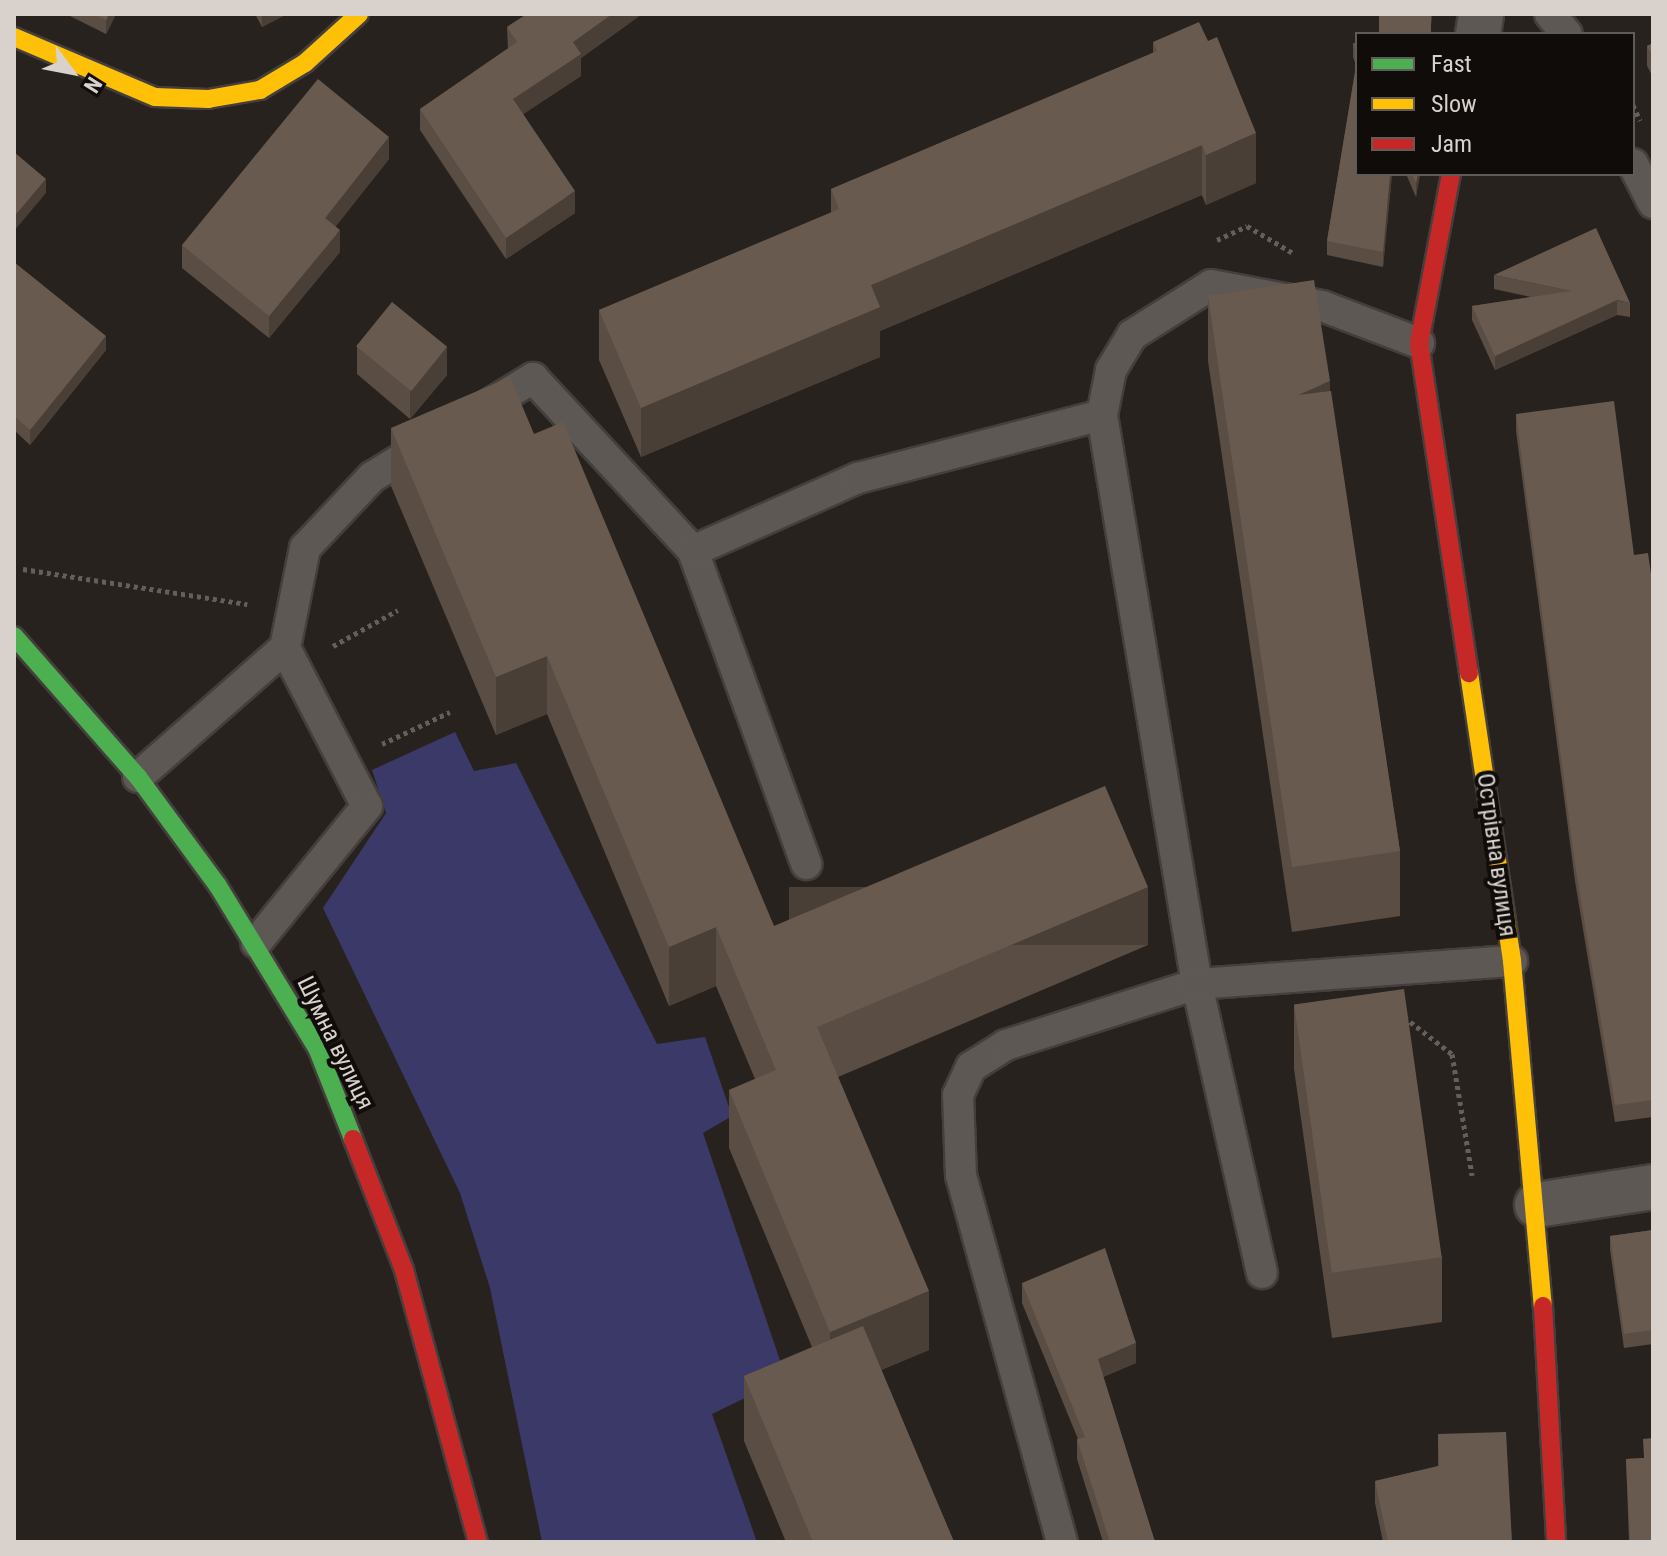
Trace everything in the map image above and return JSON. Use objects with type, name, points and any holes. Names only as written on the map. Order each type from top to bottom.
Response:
[{"type":"street","points":[[14,37],[155,97],[208,99],[260,90],[305,63],[359,14]]},
{"type":"street","name":"Острівна вулиця","points":[[1451,176],[1419,343],[1512,961],[1537,1205],[1556,1542]]},
{"type":"street","name":"Шумна вулиця","points":[[14,636],[138,777],[256,943],[317,1048],[404,1270],[478,1542]]},
{"type":"street","points":[[1537,1205],[1653,1187]]},
{"type":"lane","points":[[1550,14],[1565,32]]},
{"type":"lane","points":[[1635,168],[1653,203]]},
{"type":"lane","points":[[1262,1273],[1197,984],[1102,415],[1111,370],[1132,335],[1211,285],[1322,306],[1419,343]]},
{"type":"lane","points":[[256,943],[367,806],[290,657],[293,611],[305,548],[334,511],[372,477],[533,378],[693,551],[806,864]]},
{"type":"lane","points":[[693,551],[858,478],[1102,415]]},
{"type":"lane","points":[[138,777],[290,657]]},
{"type":"lane","points":[[1062,1542],[961,1176],[958,1095],[971,1067],[1006,1045],[1197,984],[1512,961]]},
{"type":"path","points":[[1209,244],[1247,226],[1268,239]]},
{"type":"path","points":[[23,569],[293,611]]},
{"type":"path","points":[[290,657],[398,610]]},
{"type":"path","points":[[345,761],[450,712]]},
{"type":"path","points":[[1452,1054],[1472,1175]]},
{"type":"shaded area","points":[[455,732],[474,771],[516,763],[657,1044],[705,1037],[732,1116],[703,1133],[786,1378],[712,1414],[757,1542],[542,1542],[490,1288],[460,1193],[323,908],[386,813],[372,770]]},
{"type":"building","points":[[94,14],[109,14],[106,20]]},
{"type":"building","points":[[527,14],[612,14],[573,42],[581,54],[513,99],[575,191],[506,238],[420,109],[517,42],[507,27]]},
{"type":"building","points":[[1379,14],[1431,14],[1431,32],[1379,32]]},
{"type":"building","points":[[1199,22],[1208,41],[1217,37],[1256,133],[1206,155],[1202,145],[871,285],[880,307],[641,408],[599,310],[839,209],[831,189],[1157,51],[1153,42]]},
{"type":"building","points":[[1653,43],[1653,57],[1647,46]]},
{"type":"building","points":[[1355,73],[1355,176],[1390,176],[1383,252],[1327,241]]},
{"type":"building","points":[[318,79],[389,137],[325,218],[340,230],[269,316],[182,245]]},
{"type":"building","points":[[14,152],[46,179],[14,217]]},
{"type":"building","points":[[1596,228],[1630,303],[1617,300],[1495,356],[1472,306],[1571,291],[1494,275]]},
{"type":"building","points":[[14,262],[106,336],[30,430],[14,416]]},
{"type":"building","points":[[1314,280],[1330,381],[1298,395],[1331,391],[1400,851],[1292,867],[1208,296]]},
{"type":"building","points":[[392,302],[447,347],[411,391],[356,346]]},
{"type":"building","points":[[510,377],[534,434],[563,422],[774,926],[1105,786],[1148,887],[817,1027],[929,1291],[830,1332],[729,1090],[776,1070],[716,927],[669,947],[547,656],[496,677],[391,428]]},
{"type":"building","points":[[1614,401],[1634,555],[1648,553],[1653,588],[1653,1100],[1615,1105],[1575,864],[1516,414]]},
{"type":"building","points":[[1404,989],[1442,1257],[1332,1273],[1294,1004]]},
{"type":"building","points":[[1653,1230],[1653,1330],[1624,1334],[1610,1236]]},
{"type":"building","points":[[1105,1248],[1136,1343],[1098,1359],[1155,1542],[1110,1542],[1077,1439],[1085,1437],[1022,1283]]},
{"type":"building","points":[[863,1326],[954,1542],[813,1542],[744,1376]]},
{"type":"building","points":[[1506,1432],[1512,1542],[1388,1542],[1375,1481],[1439,1466],[1438,1434]]},
{"type":"building","points":[[1653,1438],[1653,1542],[1630,1542],[1626,1459],[1644,1458],[1643,1439]]},
{"type":"traffic: fast","points":[[14,636],[138,777],[218,886],[317,1048],[353,1139]]},
{"type":"traffic: slow","points":[[14,37],[155,97],[208,99],[260,90],[305,63],[359,14]]},
{"type":"traffic: slow","points":[[1469,673],[1512,961],[1543,1306]]},
{"type":"traffic: jam","points":[[1451,176],[1419,343],[1469,673]]},
{"type":"traffic: jam","points":[[353,1139],[404,1270],[478,1542]]},
{"type":"traffic: jam","points":[[1543,1306],[1556,1542]]}]
